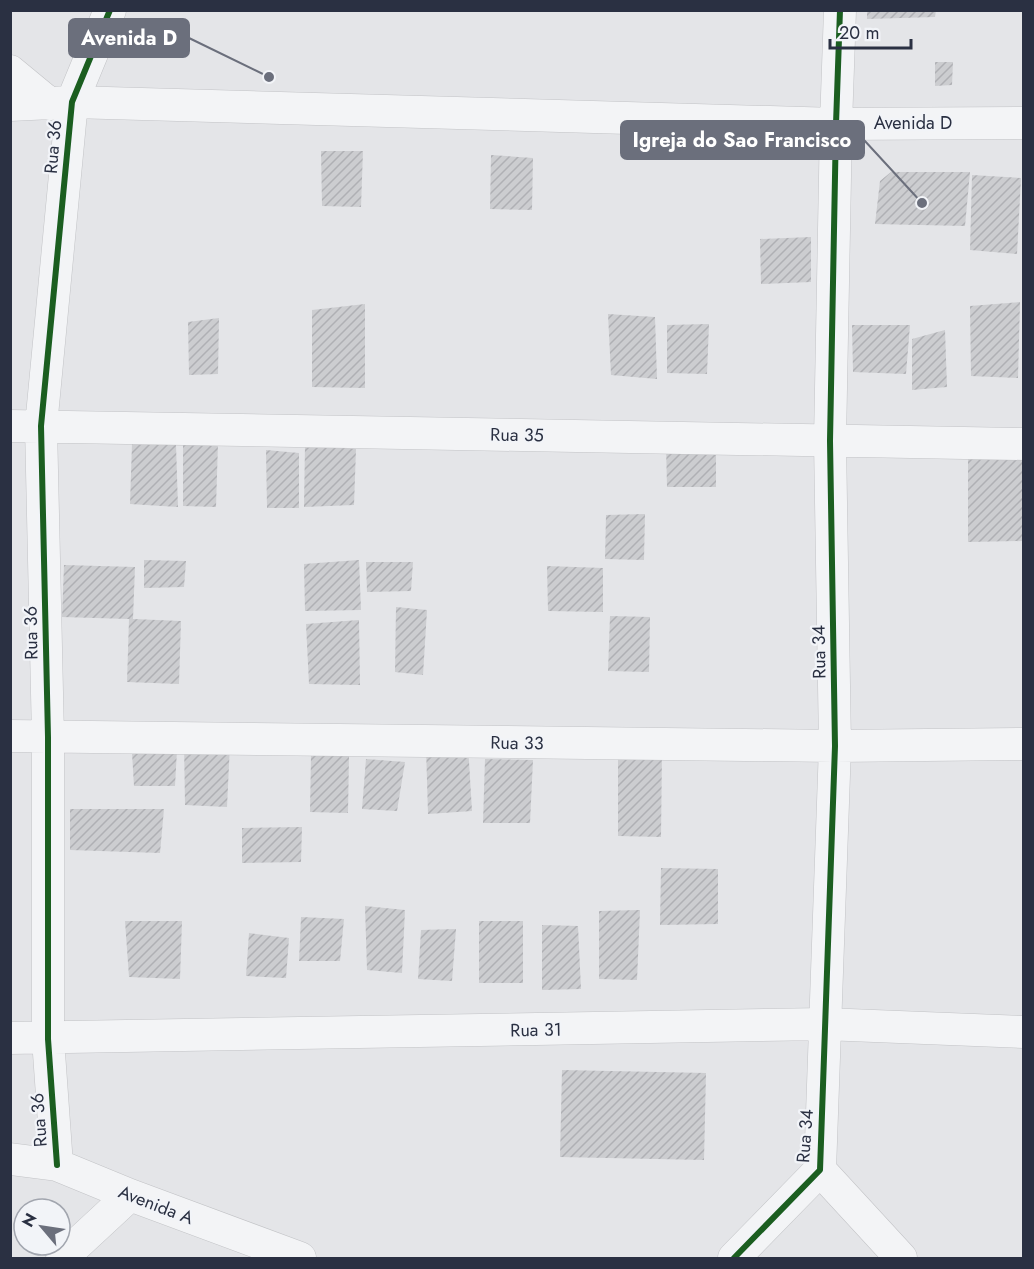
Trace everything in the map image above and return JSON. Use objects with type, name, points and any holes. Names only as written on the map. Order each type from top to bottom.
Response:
[{"type":"street","name":"Rua 36","points":[[57,1165],[48,1038],[48,737],[41,426],[61,103],[110,10]]},
{"type":"street","name":"Rua 34","points":[[734,1258],[820,1170],[835,746],[830,441],[840,10]]},
{"type":"street","points":[[10,71],[61,103]]},
{"type":"street","name":"Avenida D","points":[[10,105],[61,103],[836,124],[1023,123]]},
{"type":"street","name":"Rua 35","points":[[10,426],[1023,444]]},
{"type":"street","name":"Rua 33","points":[[10,735],[835,746],[1023,744]]},
{"type":"street","name":"Rua 31","points":[[48,1038],[824,1024],[1023,1032]]},
{"type":"street","points":[[10,1038],[48,1038]]},
{"type":"street","name":"Avenida A","points":[[10,1159],[57,1165],[129,1196],[300,1258]]},
{"type":"street","points":[[820,1170],[901,1258]]},
{"type":"street","points":[[62,1258],[129,1196]]},
{"type":"building","points":[[867,10],[936,10],[935,17],[867,19]]},
{"type":"building","points":[[935,62],[953,62],[952,85],[935,86]]},
{"type":"building","points":[[321,151],[363,151],[361,207],[322,206]]},
{"type":"building","points":[[491,155],[533,158],[532,210],[490,209]]},
{"type":"building","points":[[891,172],[970,172],[965,226],[875,224],[880,181]]},
{"type":"building","points":[[972,175],[1021,178],[1017,254],[970,250]]},
{"type":"building","points":[[811,237],[811,282],[761,284],[760,239]]},
{"type":"building","points":[[1020,302],[1018,378],[971,376],[970,306]]},
{"type":"building","points":[[365,304],[365,388],[312,387],[312,310]]},
{"type":"building","points":[[608,314],[655,317],[657,379],[611,375]]},
{"type":"building","points":[[219,318],[218,374],[189,375],[188,322]]},
{"type":"building","points":[[709,324],[707,374],[667,373],[667,325]]},
{"type":"building","points":[[852,325],[910,325],[906,374],[853,372]]},
{"type":"building","points":[[945,330],[947,387],[912,390],[912,339]]},
{"type":"building","points":[[218,443],[216,507],[183,506],[183,445]]},
{"type":"building","points":[[132,444],[176,445],[178,507],[130,504]]},
{"type":"building","points":[[305,445],[356,449],[354,505],[304,507]]},
{"type":"building","points":[[666,445],[716,446],[716,487],[667,487]]},
{"type":"building","points":[[266,450],[299,453],[299,508],[267,508]]},
{"type":"building","points":[[1024,456],[1023,541],[968,542],[968,458]]},
{"type":"building","points":[[645,514],[644,560],[605,559],[606,515]]},
{"type":"building","points":[[144,560],[186,561],[184,587],[144,588]]},
{"type":"building","points":[[359,560],[361,610],[305,611],[304,564]]},
{"type":"building","points":[[366,562],[413,562],[411,591],[367,592]]},
{"type":"building","points":[[64,565],[135,567],[133,619],[181,621],[179,684],[127,682],[129,619],[62,617]]},
{"type":"building","points":[[547,566],[603,568],[603,612],[548,611]]},
{"type":"building","points":[[396,607],[427,610],[423,675],[395,672]]},
{"type":"building","points":[[610,616],[650,617],[649,672],[608,671]]},
{"type":"building","points":[[359,620],[360,685],[309,684],[306,624]]},
{"type":"building","points":[[184,741],[230,744],[227,807],[185,805]]},
{"type":"building","points":[[468,745],[472,811],[428,814],[426,747]]},
{"type":"building","points":[[177,750],[175,786],[134,786],[132,753]]},
{"type":"building","points":[[618,750],[662,752],[661,837],[618,836]]},
{"type":"building","points":[[311,756],[349,756],[348,813],[310,812]]},
{"type":"building","points":[[366,759],[405,762],[397,811],[362,809]]},
{"type":"building","points":[[485,759],[533,760],[530,823],[483,823]]},
{"type":"building","points":[[70,809],[164,809],[160,853],[70,850]]},
{"type":"building","points":[[302,827],[301,862],[242,863],[242,828]]},
{"type":"building","points":[[661,868],[718,869],[718,924],[660,925]]},
{"type":"building","points":[[365,906],[405,910],[402,973],[367,970]]},
{"type":"building","points":[[640,910],[637,980],[599,979],[599,911]]},
{"type":"building","points":[[301,917],[344,919],[340,961],[299,961]]},
{"type":"building","points":[[125,921],[182,921],[180,979],[129,977]]},
{"type":"building","points":[[479,921],[523,921],[523,983],[479,983]]},
{"type":"building","points":[[542,925],[578,926],[581,989],[542,990]]},
{"type":"building","points":[[456,929],[452,981],[418,979],[421,930]]},
{"type":"building","points":[[249,933],[289,938],[286,978],[246,976]]},
{"type":"building","points":[[562,1070],[706,1073],[704,1160],[560,1157]]},
{"type":"cycle path","points":[[57,1165],[48,1039],[48,737],[41,426],[72,102],[110,10]]},
{"type":"cycle path","points":[[734,1258],[820,1170],[835,746],[830,441],[840,10]]},
{"type":"place","name":"Avenida D","points":[[269,77]]},
{"type":"place","name":"Igreja do Sao Francisco","points":[[922,203]]}]
